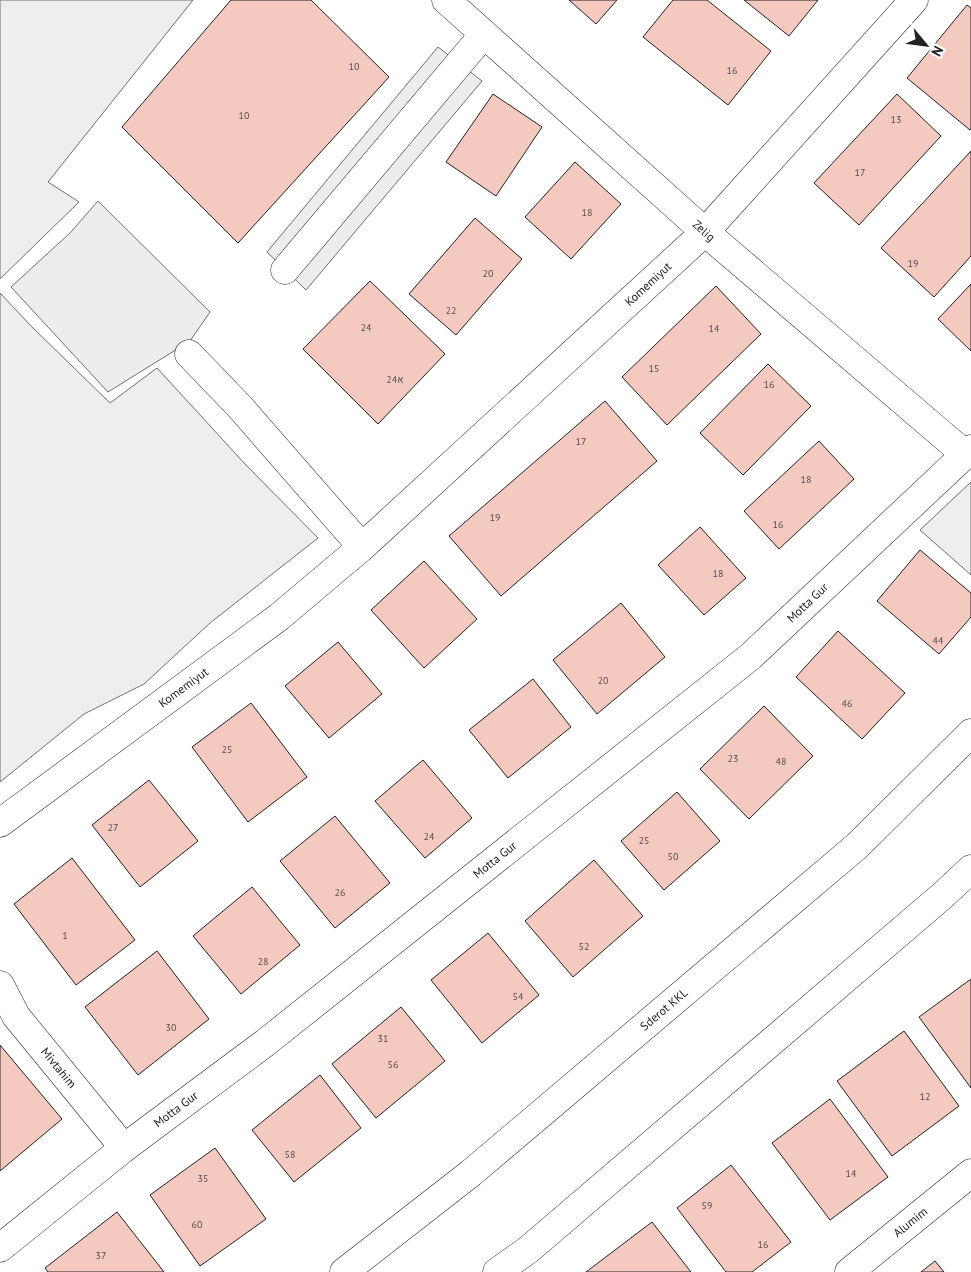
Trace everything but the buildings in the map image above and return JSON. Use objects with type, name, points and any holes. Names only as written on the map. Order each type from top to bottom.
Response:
[{"type":"street","name":"Zelig","points":[[446,0],[705,232],[968,452]]},
{"type":"street","name":"Komemiyut","points":[[0,823],[279,617],[362,547],[705,232],[914,0]]},
{"type":"street","points":[[285,270],[484,34]]},
{"type":"street","points":[[189,354],[240,408],[362,547]]},
{"type":"street","name":"Motta Gur","points":[[0,1248],[124,1148],[265,1043],[752,656],[968,452]]},
{"type":"street","name":"Sderot KKL","points":[[344,1272],[471,1173],[856,846],[971,733]]},
{"type":"street","points":[[497,1272],[528,1250],[942,896],[971,869]]},
{"type":"street","name":"Mivtahim","points":[[0,985],[16,1016],[124,1148]]},
{"type":"street","name":"Alumim","points":[[849,1272],[971,1174]]},
{"type":"shaded area","points":[[0,0],[193,0],[48,182],[79,202],[0,279]]},
{"type":"shaded area","points":[[438,47],[482,81],[306,290],[267,252]]},
{"type":"shaded area","points":[[98,201],[210,312],[190,341],[108,392],[11,287],[70,233]]},
{"type":"shaded area","points":[[0,293],[110,403],[157,368],[245,464],[318,538],[210,623],[144,684],[84,714],[0,782]]},
{"type":"shaded area","points":[[971,482],[971,575],[920,530]]}]
